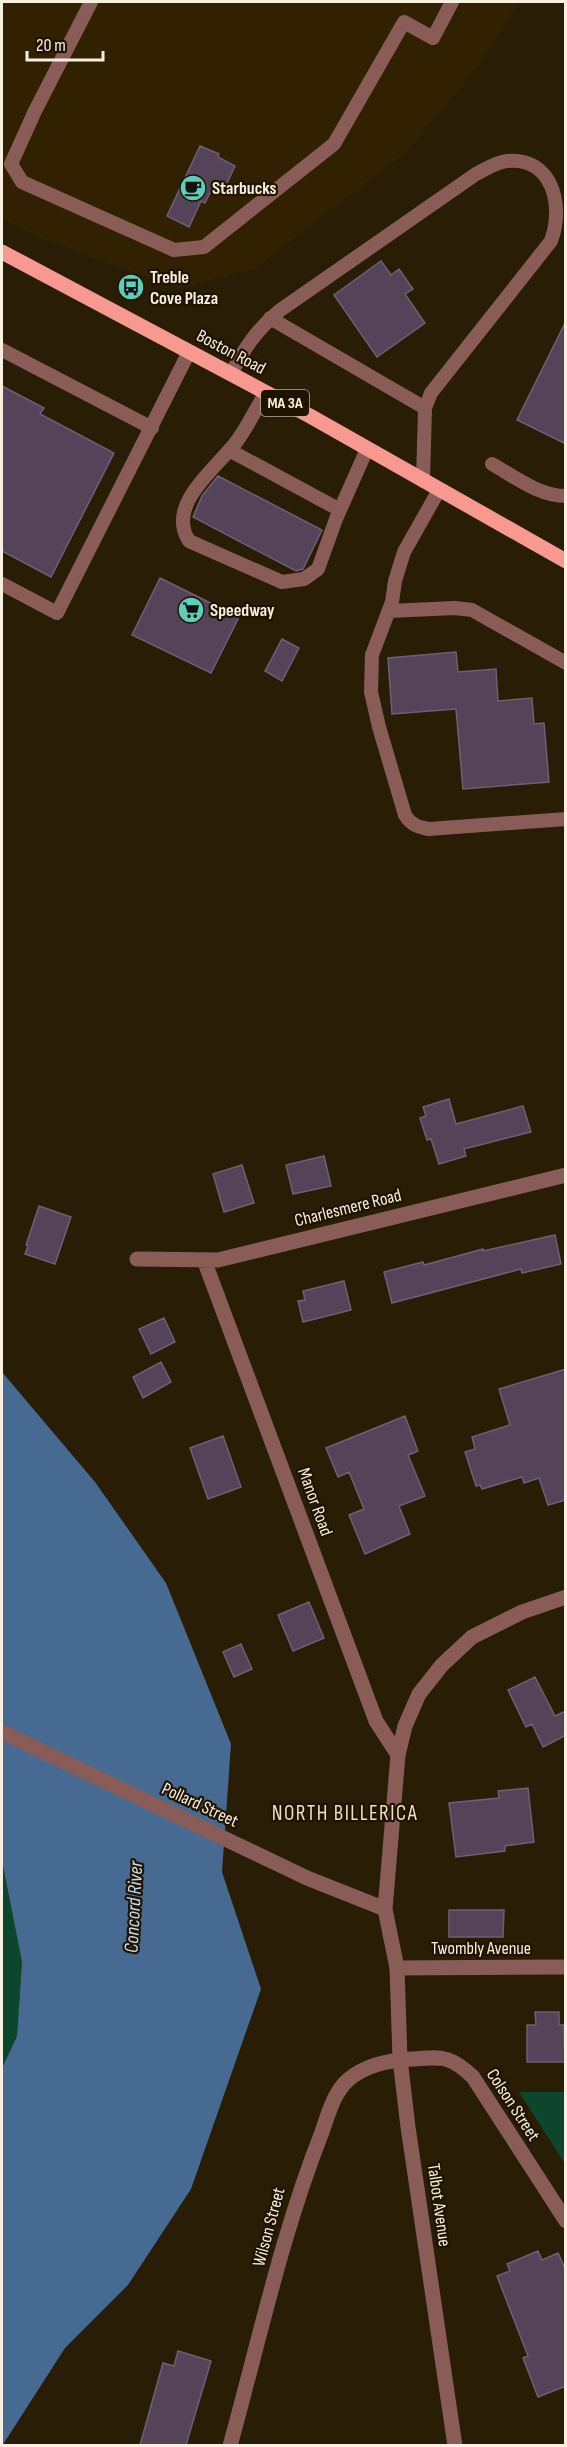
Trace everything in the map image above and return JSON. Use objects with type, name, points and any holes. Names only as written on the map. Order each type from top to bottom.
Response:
[{"type":"main road","name":"Boston Road","points":[[2,252],[266,393],[566,561]]},
{"type":"street","name":"Charlesmere Road","points":[[137,1259],[204,1260],[230,1257],[566,1175]]},
{"type":"street","name":"Manor Road","points":[[204,1260],[376,1721],[398,1755]]},
{"type":"street","points":[[398,1968],[385,1909],[398,1755],[405,1726],[419,1694],[442,1665],[471,1637],[522,1612],[566,1597]]},
{"type":"street","name":"Pollard Street","points":[[2,1732],[307,1878],[385,1909]]},
{"type":"street","name":"Twombly Avenue","points":[[398,1968],[566,1967]]},
{"type":"street","name":"Talbot Avenue","points":[[398,1968],[400,2060],[455,2445]]},
{"type":"street","name":"Colson Street","points":[[400,2060],[444,2057],[458,2063],[473,2078],[566,2221]]},
{"type":"street","name":"Wilson Street","points":[[230,2445],[302,2182],[334,2100],[347,2080],[369,2067],[400,2060]]},
{"type":"lane","points":[[91,2],[35,111],[11,164],[22,182],[174,250],[204,247],[334,144],[404,22],[433,38],[452,2]]},
{"type":"lane","points":[[231,374],[246,345],[270,318],[487,168],[507,161],[537,169],[550,184],[557,203],[556,228],[551,241],[431,393],[425,408],[423,481]]},
{"type":"lane","points":[[270,318],[425,408]]},
{"type":"lane","points":[[2,350],[152,428]]},
{"type":"lane","points":[[2,584],[57,612],[189,352]]},
{"type":"lane","points":[[266,393],[229,450],[194,488],[181,521],[189,541],[282,582],[304,579],[318,569],[340,510],[367,449]]},
{"type":"lane","points":[[229,450],[340,510]]},
{"type":"lane","points":[[492,464],[535,489],[553,496],[566,496]]},
{"type":"lane","points":[[439,490],[404,552],[389,611],[374,643],[372,655],[371,692],[405,815],[417,827],[429,829],[566,819]]},
{"type":"lane","points":[[389,611],[455,608],[472,610],[566,663]]},
{"type":"shaded area","name":"Treble Cove Plaza","points":[[2,2],[519,2],[477,68],[404,154],[256,268],[179,289],[43,239],[2,218]]},
{"type":"green space","points":[[2,1861],[22,1962],[17,2036],[2,2068]]},
{"type":"green space","points":[[519,2092],[565,2092],[565,2164]]},
{"type":"water","name":"Concord River","points":[[2,1372],[95,1482],[166,1583],[231,1744],[222,1872],[261,1989],[191,2189],[128,2285],[65,2348],[2,2446],[2,2068],[17,2036],[22,1962],[2,1861]]},
{"type":"building","points":[[200,146],[219,154],[218,157],[235,166],[225,187],[215,183],[205,203],[201,201],[189,227],[167,216]]},
{"type":"building","points":[[381,261],[391,275],[399,269],[413,289],[405,294],[425,323],[377,357],[334,295]]},
{"type":"building","points":[[566,321],[566,444],[517,420]]},
{"type":"building","points":[[2,386],[44,408],[40,414],[114,453],[51,577],[2,551]]},
{"type":"building","points":[[218,476],[322,530],[303,569],[296,571],[193,517],[202,496]]},
{"type":"building","points":[[160,578],[239,617],[211,673],[132,635]]},
{"type":"building","points":[[282,639],[299,648],[282,681],[265,671]]},
{"type":"building","points":[[456,652],[458,672],[496,669],[498,701],[532,698],[534,724],[544,723],[549,782],[463,789],[456,709],[392,714],[388,658]]},
{"type":"building","points":[[449,1099],[456,1124],[523,1106],[531,1132],[464,1149],[466,1156],[439,1164],[431,1139],[427,1140],[420,1118],[426,1116],[423,1107]]},
{"type":"building","points":[[324,1156],[331,1186],[293,1194],[286,1165]]},
{"type":"building","points":[[242,1165],[254,1203],[224,1212],[213,1174]]},
{"type":"building","points":[[39,1206],[71,1217],[55,1264],[25,1254]]},
{"type":"building","points":[[555,1235],[561,1264],[522,1273],[521,1269],[392,1303],[384,1272]]},
{"type":"building","points":[[344,1281],[351,1310],[303,1322],[298,1301],[305,1300],[303,1291]]},
{"type":"building","points":[[164,1318],[175,1342],[151,1354],[139,1329]]},
{"type":"building","points":[[161,1362],[171,1382],[143,1398],[133,1377]]},
{"type":"building","points":[[566,1369],[566,1500],[548,1505],[539,1478],[524,1483],[522,1477],[482,1489],[480,1485],[476,1486],[465,1452],[475,1449],[472,1437],[510,1425],[499,1389]]},
{"type":"building","points":[[405,1416],[418,1451],[408,1455],[425,1496],[399,1506],[410,1534],[365,1554],[349,1515],[364,1509],[349,1472],[338,1477],[326,1448]]},
{"type":"building","points":[[223,1436],[241,1487],[208,1499],[190,1448]]},
{"type":"building","points":[[309,1602],[324,1638],[293,1651],[278,1615]]},
{"type":"building","points":[[241,1644],[252,1669],[234,1677],[223,1652]]},
{"type":"building","points":[[535,1677],[555,1716],[566,1711],[566,1735],[543,1747],[532,1724],[526,1727],[508,1690]]},
{"type":"building","points":[[528,1788],[534,1842],[505,1846],[505,1851],[456,1857],[449,1803],[499,1798],[498,1791]]},
{"type":"building","points":[[449,1910],[504,1910],[503,1937],[449,1937]]},
{"type":"building","points":[[535,2012],[559,2012],[559,2025],[564,2025],[565,2062],[527,2062],[527,2025],[536,2025]]},
{"type":"building","points":[[538,2251],[542,2260],[558,2253],[566,2271],[566,2386],[538,2397],[523,2358],[528,2356],[497,2276],[510,2271],[507,2264]]},
{"type":"building","points":[[178,2351],[211,2361],[186,2445],[140,2445],[163,2363],[174,2366]]},
{"type":"place","name":"Starbucks","points":[[193,188]]},
{"type":"place","name":"Treble Cove Plaza","points":[[131,287]]},
{"type":"place","name":"Speedway","points":[[191,610]]},
{"type":"district","name":"NORTH BILLERICA","points":[[345,1813]]}]
